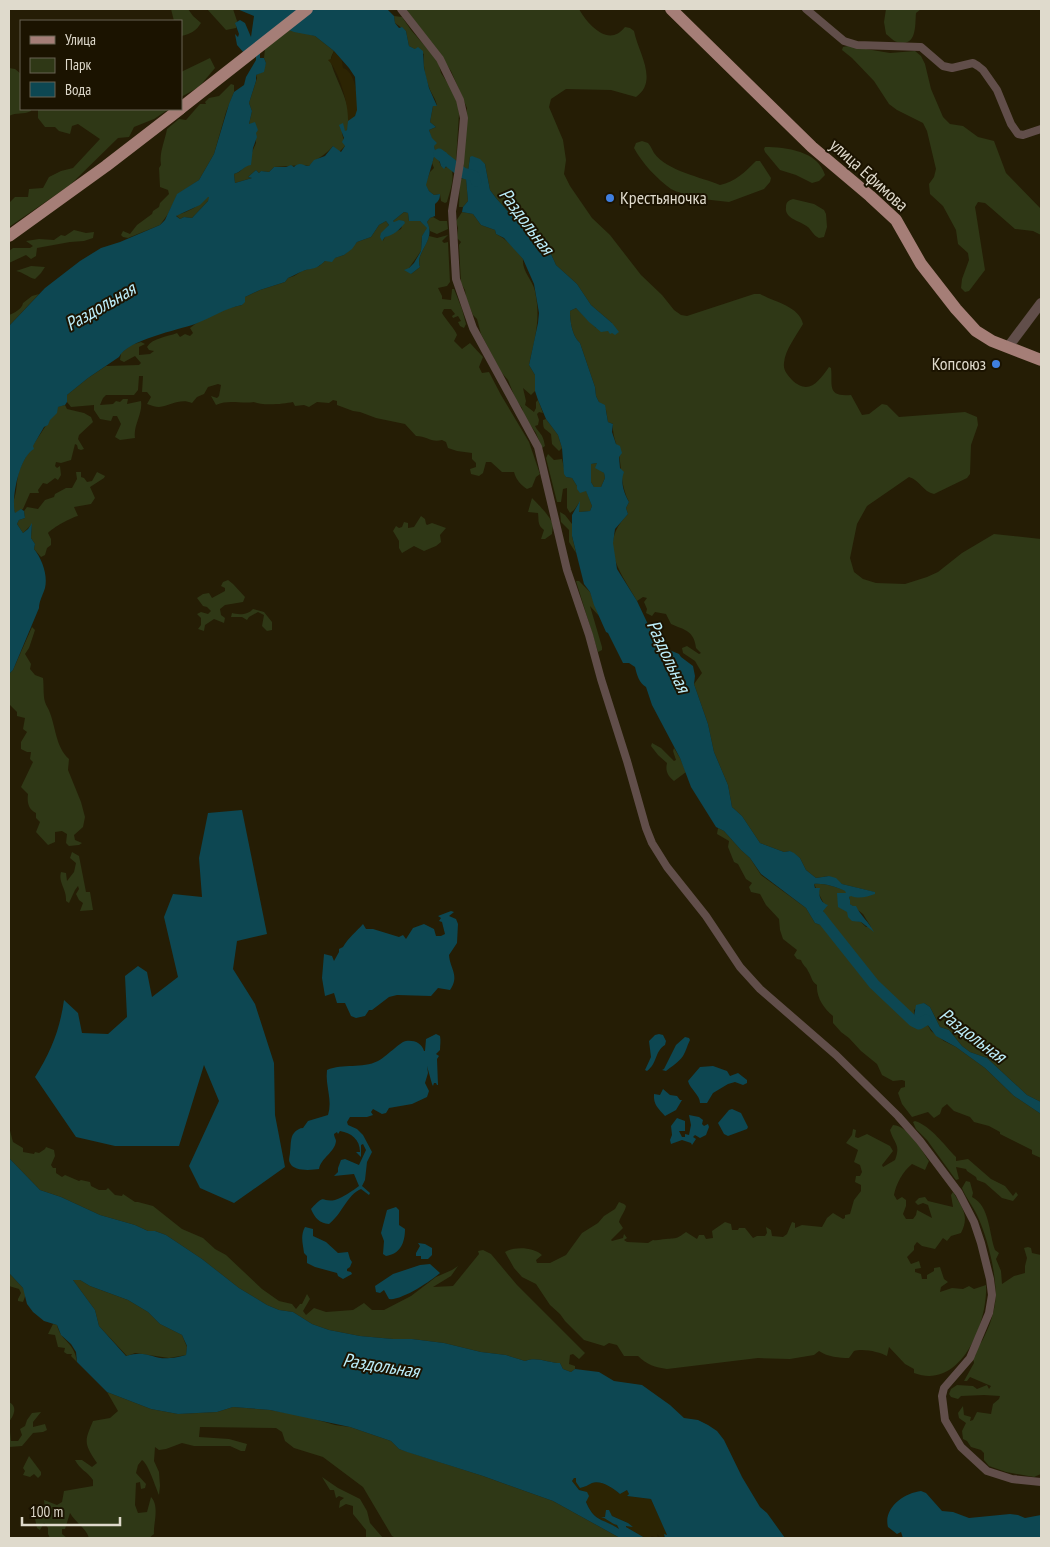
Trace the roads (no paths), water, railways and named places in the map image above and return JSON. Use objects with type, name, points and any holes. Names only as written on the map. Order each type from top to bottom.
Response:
[{"type":"main road","points":[[182,106],[307,9]]},
{"type":"main road","name":"улица Ефимова","points":[[671,9],[812,147],[896,220],[921,264],[941,293],[966,320],[985,336],[1041,360]]},
{"type":"main road","points":[[9,236],[127,150],[177,110]]},
{"type":"street","points":[[401,9],[440,59],[460,100],[464,118],[460,163],[452,211],[456,279],[473,328],[538,447],[567,570],[589,635],[649,836],[667,867],[706,916],[740,968],[760,989],[836,1055],[898,1116],[920,1141],[963,1200],[974,1222],[981,1243],[992,1296],[989,1313],[970,1358],[944,1388],[942,1403],[945,1420],[961,1446],[987,1471],[1012,1479],[1041,1482]]},
{"type":"street","points":[[806,9],[844,41],[857,45],[921,47],[943,66],[952,68],[973,63],[983,70],[996,90],[1011,124],[1018,134],[1023,135],[1041,128]]},
{"type":"street","points":[[1008,347],[1041,303]]},
{"type":"water","points":[[237,9],[387,9],[394,16],[395,23],[399,28],[402,27],[406,31],[409,46],[415,49],[418,47],[423,51],[424,68],[429,88],[437,106],[433,106],[430,122],[436,127],[429,130],[432,138],[437,143],[434,146],[435,150],[446,152],[451,160],[444,169],[438,156],[434,157],[426,185],[429,191],[434,195],[440,194],[440,197],[435,204],[435,216],[427,222],[429,235],[420,257],[420,267],[411,274],[404,270],[414,263],[421,251],[422,236],[427,228],[420,221],[409,221],[408,213],[404,212],[393,221],[399,220],[405,223],[396,232],[385,237],[382,241],[381,233],[389,225],[386,221],[379,225],[371,237],[357,242],[352,249],[344,255],[335,258],[332,262],[325,261],[316,268],[303,271],[288,278],[285,282],[245,297],[245,302],[242,305],[195,324],[154,336],[132,346],[67,395],[67,402],[65,405],[58,407],[57,413],[48,425],[44,427],[33,446],[34,449],[24,460],[17,479],[14,498],[15,513],[21,509],[24,511],[25,518],[19,520],[17,524],[23,533],[32,523],[31,538],[35,544],[34,549],[44,567],[46,583],[39,608],[13,670],[9,674],[9,326],[45,288],[80,261],[101,248],[160,225],[165,220],[177,194],[199,180],[214,154],[234,92],[244,85],[246,77],[256,60],[256,57],[248,52],[244,53],[237,45],[235,34],[238,37],[239,34],[235,23],[240,20],[245,23],[251,37],[254,16]],"holes":[[[279,26],[294,32],[315,36],[334,51],[355,77],[357,110],[355,116],[348,121],[347,130],[345,131],[343,123],[339,125],[344,138],[342,142],[345,146],[341,152],[333,146],[325,156],[314,160],[309,166],[300,164],[294,167],[291,165],[274,167],[269,172],[261,171],[259,173],[256,170],[248,177],[252,178],[235,183],[234,174],[251,165],[253,148],[257,137],[256,133],[258,130],[255,122],[249,124],[252,111],[249,103],[256,75],[264,72],[266,63],[264,58],[260,58],[260,48]],[[208,197],[208,201],[192,218],[184,217],[180,219],[176,216],[200,205]]]},
{"type":"water","points":[[470,157],[480,159],[485,164],[490,190],[496,198],[513,217],[535,233],[551,254],[556,265],[577,284],[591,305],[612,323],[619,332],[615,335],[610,334],[608,331],[601,332],[576,308],[570,311],[572,328],[580,343],[595,387],[596,396],[599,402],[605,405],[608,422],[613,424],[612,432],[616,444],[620,446],[622,453],[619,457],[620,468],[624,472],[623,487],[629,502],[626,508],[628,514],[615,529],[613,543],[617,569],[637,601],[654,637],[662,647],[679,654],[693,666],[694,684],[708,724],[714,752],[728,785],[732,807],[742,816],[760,843],[784,852],[790,851],[794,853],[800,858],[806,870],[816,878],[829,876],[836,878],[842,884],[875,892],[875,894],[866,897],[849,897],[850,904],[856,906],[874,932],[861,922],[852,921],[848,917],[847,912],[838,907],[837,893],[846,893],[845,891],[826,885],[814,884],[815,888],[820,888],[821,900],[828,905],[823,911],[829,919],[829,928],[815,923],[806,908],[761,874],[750,858],[724,831],[716,827],[691,787],[680,758],[652,705],[646,687],[639,678],[635,667],[629,663],[623,663],[606,632],[590,592],[584,584],[572,536],[572,515],[580,501],[579,512],[590,511],[592,506],[586,491],[580,493],[572,478],[566,477],[564,474],[562,448],[558,435],[546,419],[538,400],[535,391],[535,375],[529,365],[539,313],[534,284],[523,259],[504,238],[496,234],[495,230],[481,225],[473,214],[462,212],[463,207],[468,201],[466,179],[463,177],[464,171],[468,171]],"holes":[[[597,463],[595,468],[604,473],[605,478],[601,487],[594,487],[591,482],[591,464]]]},
{"type":"water","points":[[242,810],[267,934],[237,941],[233,969],[255,1004],[274,1063],[275,1115],[285,1167],[234,1203],[200,1188],[189,1166],[219,1101],[204,1065],[179,1146],[115,1146],[76,1137],[35,1077],[54,1040],[64,1000],[78,1013],[82,1033],[108,1034],[127,1017],[125,976],[138,966],[147,972],[152,997],[178,977],[164,917],[173,894],[202,897],[199,858],[208,813]]},
{"type":"water","points":[[451,911],[454,912],[449,916],[456,919],[458,924],[457,943],[449,955],[454,976],[453,985],[450,990],[438,988],[431,996],[397,995],[389,997],[372,1010],[369,1010],[365,1016],[356,1018],[351,1016],[345,1003],[337,1003],[334,993],[325,996],[322,978],[324,954],[332,956],[334,961],[339,949],[343,947],[363,924],[366,929],[373,929],[399,937],[403,935],[406,939],[413,928],[424,924],[434,929],[436,936],[441,936],[445,934],[442,922],[439,921],[441,918],[438,916]]},
{"type":"water","points":[[924,1003],[930,1007],[940,1027],[949,1030],[962,1046],[970,1052],[987,1058],[1027,1095],[1041,1102],[1041,1114],[1014,1096],[985,1068],[956,1047],[936,1036],[927,1024],[924,1024],[922,1028],[918,1028],[913,1021],[916,1005]]},
{"type":"water","points":[[436,1034],[440,1036],[440,1050],[436,1054],[439,1056],[437,1059],[438,1085],[434,1083],[433,1086],[427,1066],[428,1073],[425,1083],[429,1091],[427,1097],[412,1104],[389,1108],[386,1113],[382,1114],[373,1109],[371,1112],[373,1115],[350,1117],[347,1122],[348,1125],[357,1129],[363,1135],[372,1152],[367,1162],[365,1180],[362,1186],[370,1193],[369,1195],[361,1189],[348,1200],[329,1224],[320,1221],[311,1209],[321,1199],[331,1201],[338,1199],[359,1186],[354,1174],[334,1176],[338,1172],[341,1160],[345,1159],[359,1165],[366,1150],[363,1144],[361,1145],[361,1157],[356,1152],[360,1152],[357,1140],[348,1133],[340,1131],[338,1134],[337,1132],[334,1134],[335,1145],[319,1169],[299,1169],[292,1166],[289,1162],[291,1139],[295,1132],[303,1128],[308,1121],[328,1115],[330,1104],[327,1070],[372,1063],[381,1059],[406,1041],[417,1043],[425,1051],[426,1039]]},
{"type":"water","points":[[659,1034],[663,1035],[666,1041],[665,1045],[659,1051],[653,1065],[647,1071],[645,1070],[651,1057],[649,1041]]},
{"type":"water","points":[[685,1037],[690,1040],[683,1056],[666,1071],[662,1070],[676,1045]]},
{"type":"water","points":[[713,1066],[727,1071],[730,1076],[738,1073],[747,1080],[747,1083],[743,1085],[735,1082],[728,1084],[713,1093],[707,1103],[700,1103],[688,1081],[700,1067]]},
{"type":"water","points":[[663,1089],[670,1095],[677,1096],[682,1100],[676,1110],[665,1116],[654,1101],[654,1094],[660,1095]]},
{"type":"water","points":[[732,1109],[741,1113],[748,1127],[728,1136],[724,1134],[718,1123]]},
{"type":"water","points":[[689,1115],[699,1117],[703,1120],[702,1124],[704,1126],[708,1124],[709,1127],[706,1135],[700,1138],[695,1135],[693,1137],[696,1139],[692,1145],[682,1140],[671,1144],[671,1126],[677,1118],[685,1121],[685,1131],[679,1131],[682,1137],[685,1137],[685,1134],[689,1135],[691,1125]]},
{"type":"water","points":[[9,1158],[40,1190],[61,1197],[100,1215],[166,1235],[202,1259],[239,1288],[267,1305],[279,1310],[293,1312],[312,1324],[329,1330],[360,1336],[444,1343],[481,1352],[506,1355],[525,1361],[538,1359],[560,1363],[563,1369],[571,1372],[575,1369],[599,1372],[614,1381],[642,1385],[670,1405],[684,1418],[698,1420],[717,1431],[724,1440],[742,1477],[760,1507],[767,1513],[785,1538],[665,1538],[664,1534],[667,1535],[651,1499],[627,1496],[629,1494],[627,1490],[620,1494],[610,1487],[596,1482],[580,1488],[576,1478],[574,1478],[572,1481],[579,1490],[587,1492],[589,1496],[586,1502],[596,1517],[619,1529],[617,1525],[601,1517],[605,1517],[606,1510],[609,1510],[612,1516],[633,1527],[626,1527],[645,1538],[620,1538],[553,1501],[407,1452],[399,1449],[391,1441],[350,1427],[270,1410],[233,1407],[217,1412],[178,1414],[151,1409],[107,1392],[77,1362],[76,1352],[71,1344],[61,1335],[57,1325],[44,1321],[33,1312],[27,1304],[23,1288],[9,1273]],"holes":[[[73,1280],[80,1280],[90,1286],[128,1300],[148,1312],[160,1324],[182,1335],[187,1346],[186,1355],[174,1358],[159,1358],[145,1354],[126,1356],[99,1326],[95,1310]]]},
{"type":"water","points":[[396,1207],[399,1210],[399,1225],[405,1229],[404,1239],[401,1247],[395,1253],[386,1256],[383,1254],[384,1241],[381,1233],[387,1210]]},
{"type":"water","points":[[305,1227],[313,1229],[313,1236],[326,1242],[338,1253],[348,1252],[352,1262],[347,1271],[352,1274],[343,1279],[337,1273],[307,1263],[302,1240]]},
{"type":"water","points":[[418,1243],[432,1248],[432,1255],[428,1259],[421,1259],[421,1256],[416,1256],[420,1246]]},
{"type":"water","points":[[430,1264],[440,1273],[408,1294],[389,1299],[384,1290],[380,1293],[376,1292],[375,1286],[393,1274],[420,1265]]},
{"type":"water","points":[[921,1491],[926,1493],[942,1511],[953,1512],[969,1518],[1010,1514],[1025,1518],[1041,1515],[1041,1538],[903,1538],[901,1532],[897,1534],[888,1527],[887,1520],[889,1514],[896,1503],[902,1498]]},
{"type":"waterway","name":"Раздольная","points":[[439,154],[463,173],[474,176],[476,181]]},
{"type":"waterway","name":"Раздольная","points":[[820,916],[874,984],[913,1021],[919,1024],[926,1020]]},
{"type":"place","name":"Крестьяночка","points":[[610,198]]},
{"type":"place","name":"Копсоюз","points":[[996,364]]}]
